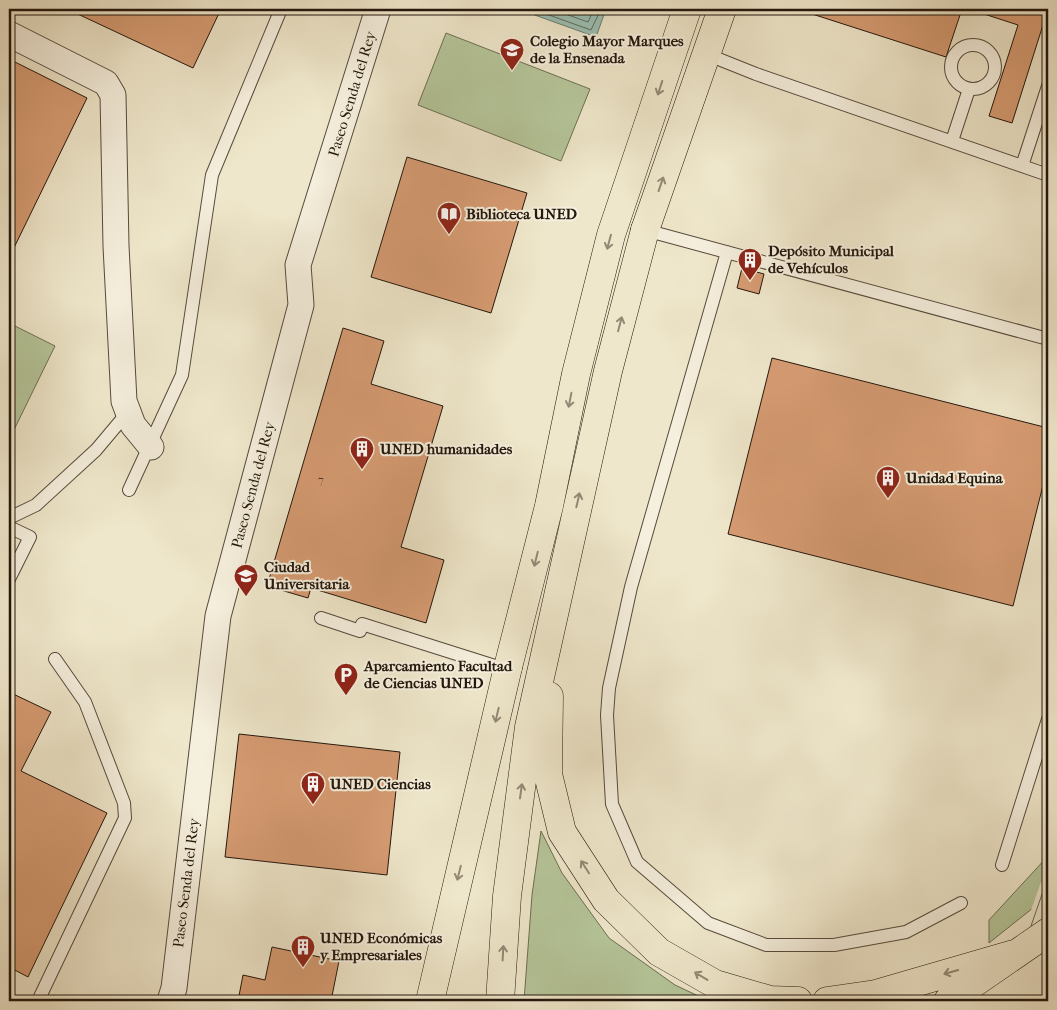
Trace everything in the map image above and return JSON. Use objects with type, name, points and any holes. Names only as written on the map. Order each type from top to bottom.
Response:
[{"type":"main road","points":[[430,1001],[508,667],[549,506],[576,374],[611,235],[687,9]]},
{"type":"main road","points":[[500,1001],[507,896],[529,727],[567,548],[608,371],[644,230],[722,9]]},
{"type":"main road","points":[[567,548],[548,709],[548,774],[562,832],[606,900],[659,952],[715,984],[770,1000],[798,1001]]},
{"type":"main road","points":[[948,1001],[1048,932]]},
{"type":"main road","points":[[827,1001],[876,994],[1014,954]]},
{"type":"street","name":"Paseo Senda del Rey","points":[[170,1001],[175,979],[218,616],[301,305],[298,265],[378,9]]},
{"type":"street","points":[[9,34],[106,83],[113,95],[124,401],[133,425],[151,447]]},
{"type":"lane","points":[[129,490],[151,447],[182,375],[212,175],[281,9]]},
{"type":"lane","points":[[706,54],[756,74],[952,140],[1048,175]]},
{"type":"lane","points":[[1022,166],[1048,86]]},
{"type":"lane","points":[[952,140],[969,89]]},
{"type":"lane","points":[[644,230],[1048,340]]},
{"type":"lane","points":[[727,252],[631,586],[609,688],[607,715],[612,804],[637,862],[708,923],[766,945],[834,945],[906,932],[961,903]]},
{"type":"lane","points":[[9,518],[36,505],[96,450],[128,412]]},
{"type":"lane","points":[[9,527],[30,537],[9,579]]},
{"type":"lane","points":[[321,618],[360,631],[362,624],[498,667],[508,667]]},
{"type":"lane","points":[[38,1001],[125,818],[124,803],[85,702],[55,660]]},
{"type":"lane","points":[[1002,865],[1048,718]]},
{"type":"green space","points":[[446,33],[590,89],[561,161],[418,105]]},
{"type":"green space","points":[[9,323],[55,346],[9,440]]},
{"type":"green space","points":[[541,831],[562,873],[609,938],[675,985],[709,1001],[524,1001],[532,895]]},
{"type":"green space","points":[[1048,856],[1048,896],[989,943],[989,920]]},
{"type":"water","points":[[518,9],[606,9],[596,37]]},
{"type":"pier","points":[[1048,877],[1048,1001],[999,1001],[1041,882]]},
{"type":"building","points":[[67,9],[221,9],[193,68]]},
{"type":"building","points":[[810,9],[962,9],[946,57],[809,13]]},
{"type":"building","points":[[982,9],[1048,9],[1012,123],[989,116],[1018,25],[981,13]]},
{"type":"building","points":[[9,59],[87,98],[9,258]]},
{"type":"building","name":"Biblioteca UNED","points":[[407,157],[527,193],[491,313],[371,277]]},
{"type":"building","name":"Depósito Municipal de Vehículos","points":[[742,268],[764,274],[759,294],[737,288]]},
{"type":"building","name":"UNED humanidades","points":[[343,328],[384,341],[371,384],[443,406],[401,547],[444,560],[426,623],[311,588],[308,598],[267,586]]},
{"type":"building","name":"Unidad Equina","points":[[772,358],[1048,428],[1048,465],[1013,606],[728,534]]},
{"type":"building","points":[[9,692],[51,712],[21,771],[107,813],[28,977],[9,967]]},
{"type":"building","name":"UNED Ciencias","points":[[239,734],[400,752],[387,875],[225,857]]},
{"type":"building","name":"UNED Económicas y Empresariales","points":[[272,947],[339,961],[331,1001],[238,1001],[243,975],[265,980]]},
{"type":"place","name":"Colegio Mayor Marques de la Ensenada","points":[[512,71]]},
{"type":"place","name":"Biblioteca UNED","points":[[449,235]]},
{"type":"place","name":"Depósito Municipal de Vehículos","points":[[750,281]]},
{"type":"place","name":"UNED humanidades","points":[[362,470]]},
{"type":"place","name":"Unidad Equina","points":[[888,499]]},
{"type":"place","name":"Ciudad Universitaria","points":[[246,597]]},
{"type":"place","name":"Aparcamiento Facultad de Ciencias UNED","points":[[346,696]]},
{"type":"place","name":"UNED Ciencias","points":[[313,805]]},
{"type":"place","name":"UNED Económicas y Empresariales","points":[[303,968]]}]
